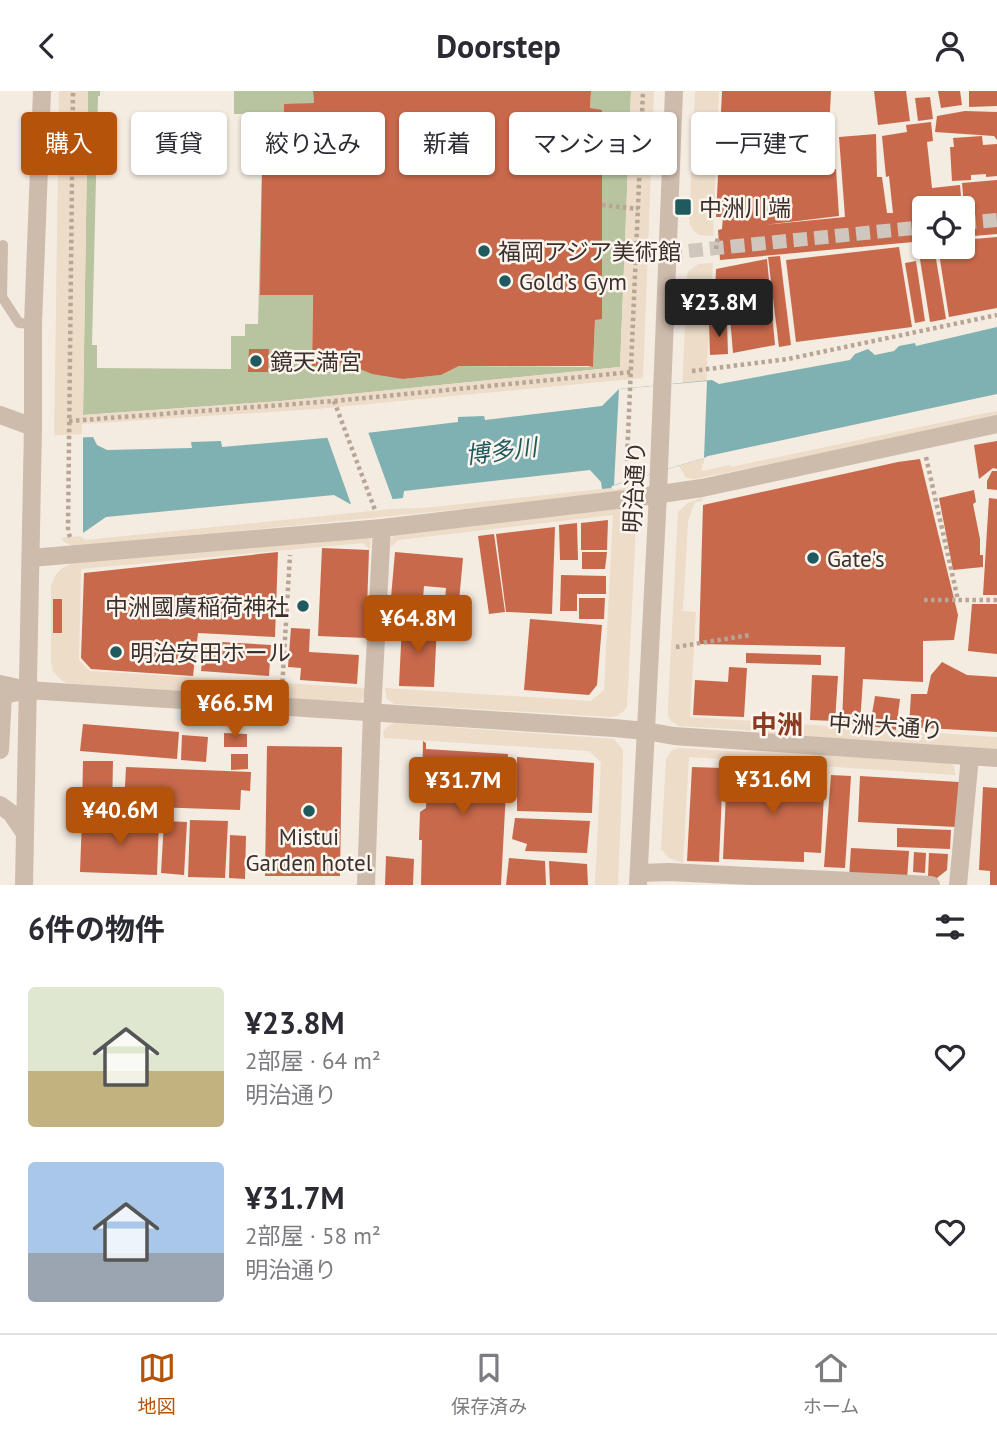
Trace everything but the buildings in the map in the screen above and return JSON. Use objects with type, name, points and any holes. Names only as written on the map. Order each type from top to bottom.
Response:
[{"type":"street","points":[[24,885],[33,324],[42,91]]},
{"type":"street","name":"明治通り","points":[[639,879],[674,91]]},
{"type":"street","points":[[0,415],[33,428]]},
{"type":"street","points":[[31,550],[382,528],[626,499],[702,488],[997,424]]},
{"type":"street","points":[[366,885],[382,528]]},
{"type":"street","name":"中洲大通り","points":[[0,684],[27,690],[646,731],[674,736],[997,758]]},
{"type":"street","points":[[0,750],[3,695],[27,690]]},
{"type":"street","points":[[958,885],[970,756]]},
{"type":"street","points":[[0,805],[10,813],[24,832]]},
{"type":"street","points":[[639,879],[669,872],[931,885]]},
{"type":"lane","points":[[3,245],[2,297],[19,323],[33,324]]},
{"type":"path","points":[[70,537],[73,91]]},
{"type":"path","points":[[626,482],[643,91]]},
{"type":"path","points":[[602,205],[638,209]]},
{"type":"path","points":[[716,249],[718,235]]},
{"type":"path","points":[[692,371],[788,359],[997,314]]},
{"type":"path","points":[[69,424],[632,372]]},
{"type":"path","points":[[334,401],[376,510]]},
{"type":"path","points":[[924,449],[958,600]]},
{"type":"path","points":[[282,690],[290,550]]},
{"type":"path","points":[[924,600],[997,600]]},
{"type":"path","points":[[676,647],[750,635]]},
{"type":"green space","points":[[88,91],[100,91],[98,112],[88,112]]},
{"type":"green space","points":[[234,91],[313,91],[314,103],[284,105],[284,112],[234,114]]},
{"type":"green space","points":[[591,91],[631,91],[630,112],[602,112],[590,108]]},
{"type":"green space","points":[[87,175],[96,175],[92,345],[97,345],[97,368],[231,369],[231,336],[245,336],[245,324],[258,324],[262,175],[286,175],[314,203],[312,365],[353,366],[403,379],[441,375],[459,366],[593,367],[595,320],[602,318],[602,175],[628,175],[620,367],[281,401],[83,415]]},
{"type":"shaded area","points":[[59,91],[88,91],[88,112],[59,112]]},
{"type":"shaded area","points":[[631,91],[654,91],[653,112],[630,112]]},
{"type":"shaded area","points":[[695,91],[719,91],[718,112],[694,112]]},
{"type":"shaded area","points":[[58,175],[87,175],[83,415],[281,401],[620,367],[628,175],[651,175],[643,378],[316,409],[82,424],[80,536],[85,540],[611,488],[614,490],[637,485],[631,491],[85,546],[73,546],[64,542],[53,527]]},
{"type":"shaded area","points":[[691,175],[716,175],[713,236],[699,235],[689,222]]},
{"type":"shaded area","points":[[713,263],[702,471],[997,411],[997,418],[695,479],[686,478],[679,466],[687,276],[698,264]]},
{"type":"shaded area","points":[[702,498],[702,501],[695,502],[688,521],[683,611],[696,612],[690,717],[997,737],[997,750],[781,736],[744,730],[679,726],[671,721],[668,707],[678,512],[688,503]]},
{"type":"shaded area","points":[[622,508],[634,518],[636,526],[625,710],[611,717],[394,704],[387,699],[385,688],[591,701],[604,690],[613,515],[398,540],[391,547],[391,539],[399,533]]},
{"type":"shaded area","points":[[368,536],[371,539],[370,550],[363,543],[81,569],[79,660],[90,671],[365,688],[360,702],[187,694],[76,684],[67,683],[53,671],[51,585],[61,569],[72,563]]},
{"type":"shaded area","points":[[394,723],[614,739],[623,750],[618,885],[595,885],[601,762],[589,751],[384,738],[383,732]]},
{"type":"shaded area","points":[[679,748],[779,751],[950,762],[954,766],[955,775],[689,757],[683,863],[669,858],[661,849],[666,759],[671,751]]},
{"type":"water","name":"博多川","points":[[997,327],[997,394],[708,456],[611,488],[602,489],[601,482],[590,470],[404,491],[403,498],[350,504],[334,495],[106,517],[83,533],[31,538],[0,441],[93,437],[97,445],[107,450],[192,448],[191,442],[221,441],[222,447],[458,422],[458,417],[484,416],[485,420],[602,406],[619,389],[712,380],[719,384],[850,360],[855,354],[868,349],[875,355],[894,351],[899,346],[915,343],[916,346]]},
{"type":"pier","points":[[707,381],[704,458],[614,485],[619,389]]},
{"type":"pier","points":[[367,429],[394,503],[352,507],[326,434]]},
{"type":"pier","points":[[83,434],[83,536],[0,543],[0,438]]},
{"type":"tunnel","points":[[975,222],[997,220]]},
{"type":"tunnel","points":[[668,253],[912,228]]},
{"type":"place","name":"中洲川端","points":[[683,207]]},
{"type":"place","name":"福岡アジア美術館","points":[[484,251]]},
{"type":"place","name":"Gold’s Gym","points":[[505,281]]},
{"type":"place","name":"鏡天満宮","points":[[256,361]]},
{"type":"place","name":"Gate's","points":[[813,558]]},
{"type":"place","name":"中洲國廣稲荷神社","points":[[303,606]]},
{"type":"place","name":"明治安田ホール","points":[[116,652]]},
{"type":"place","name":"Mistui Garden hotel","points":[[309,811]]},
{"type":"district","name":"中洲","points":[[777,724]]}]
